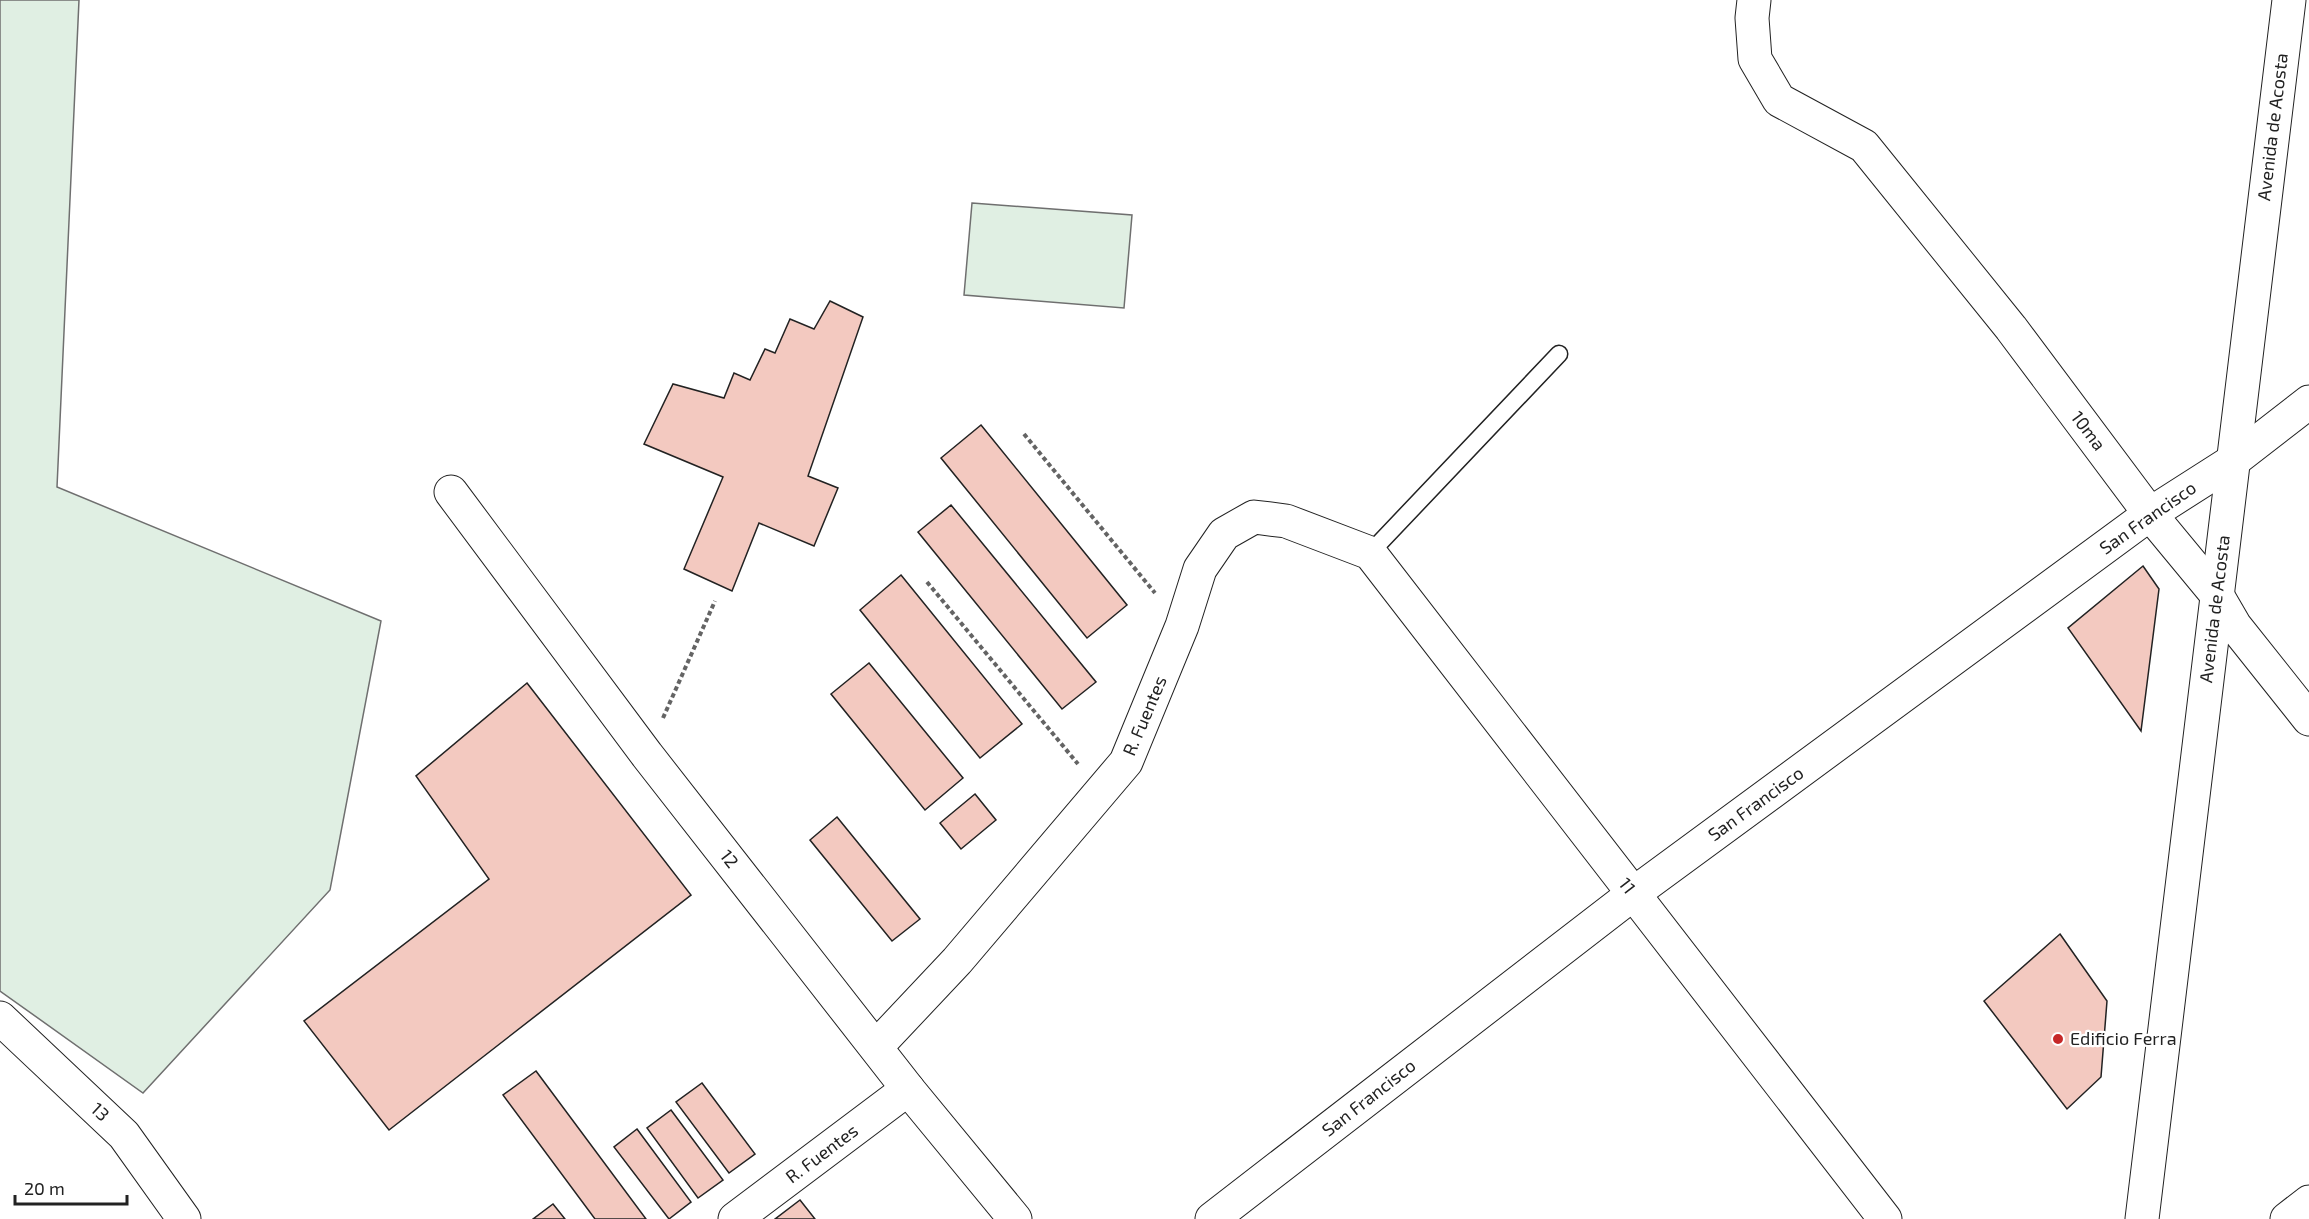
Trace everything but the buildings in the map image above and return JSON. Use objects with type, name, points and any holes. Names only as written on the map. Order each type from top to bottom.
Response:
[{"type":"street","name":"10ma","points":[[1754,0],[1752,18],[1755,59],[1779,100],[1864,146],[2012,328],[2150,514],[2217,595],[2235,626],[2309,719]]},
{"type":"street","name":"Avenida de Acosta","points":[[2142,1219],[2289,0]]},
{"type":"street","name":"San Francisco","points":[[1212,1219],[1634,894],[2150,514],[2233,461],[2309,402]]},
{"type":"street","name":"12","points":[[452,492],[647,755],[908,1089],[1015,1219]]},
{"type":"street","name":"R. Fuentes","points":[[876,1047],[957,961],[1126,762],[1182,626],[1200,569],[1224,534],[1254,517],[1286,521],[1370,553]]},
{"type":"street","name":"11","points":[[1370,553],[1885,1219]]},
{"type":"street","name":"13","points":[[0,1018],[124,1135],[184,1219]]},
{"type":"street","name":"R. Fuentes","points":[[735,1219],[908,1089]]},
{"type":"street","points":[[2286,1219],[2309,1202]]},
{"type":"lane","points":[[1370,553],[1559,354]]},
{"type":"path","points":[[1024,434],[1182,626]]},
{"type":"path","points":[[927,582],[1101,791]]},
{"type":"path","points":[[647,755],[715,601]]},
{"type":"green space","points":[[0,0],[79,0],[57,487],[381,621],[330,890],[143,1093],[0,991]]},
{"type":"green space","points":[[972,203],[1132,215],[1124,308],[964,295]]},
{"type":"place","name":"Edificio Ferra","points":[[2058,1039]]}]
